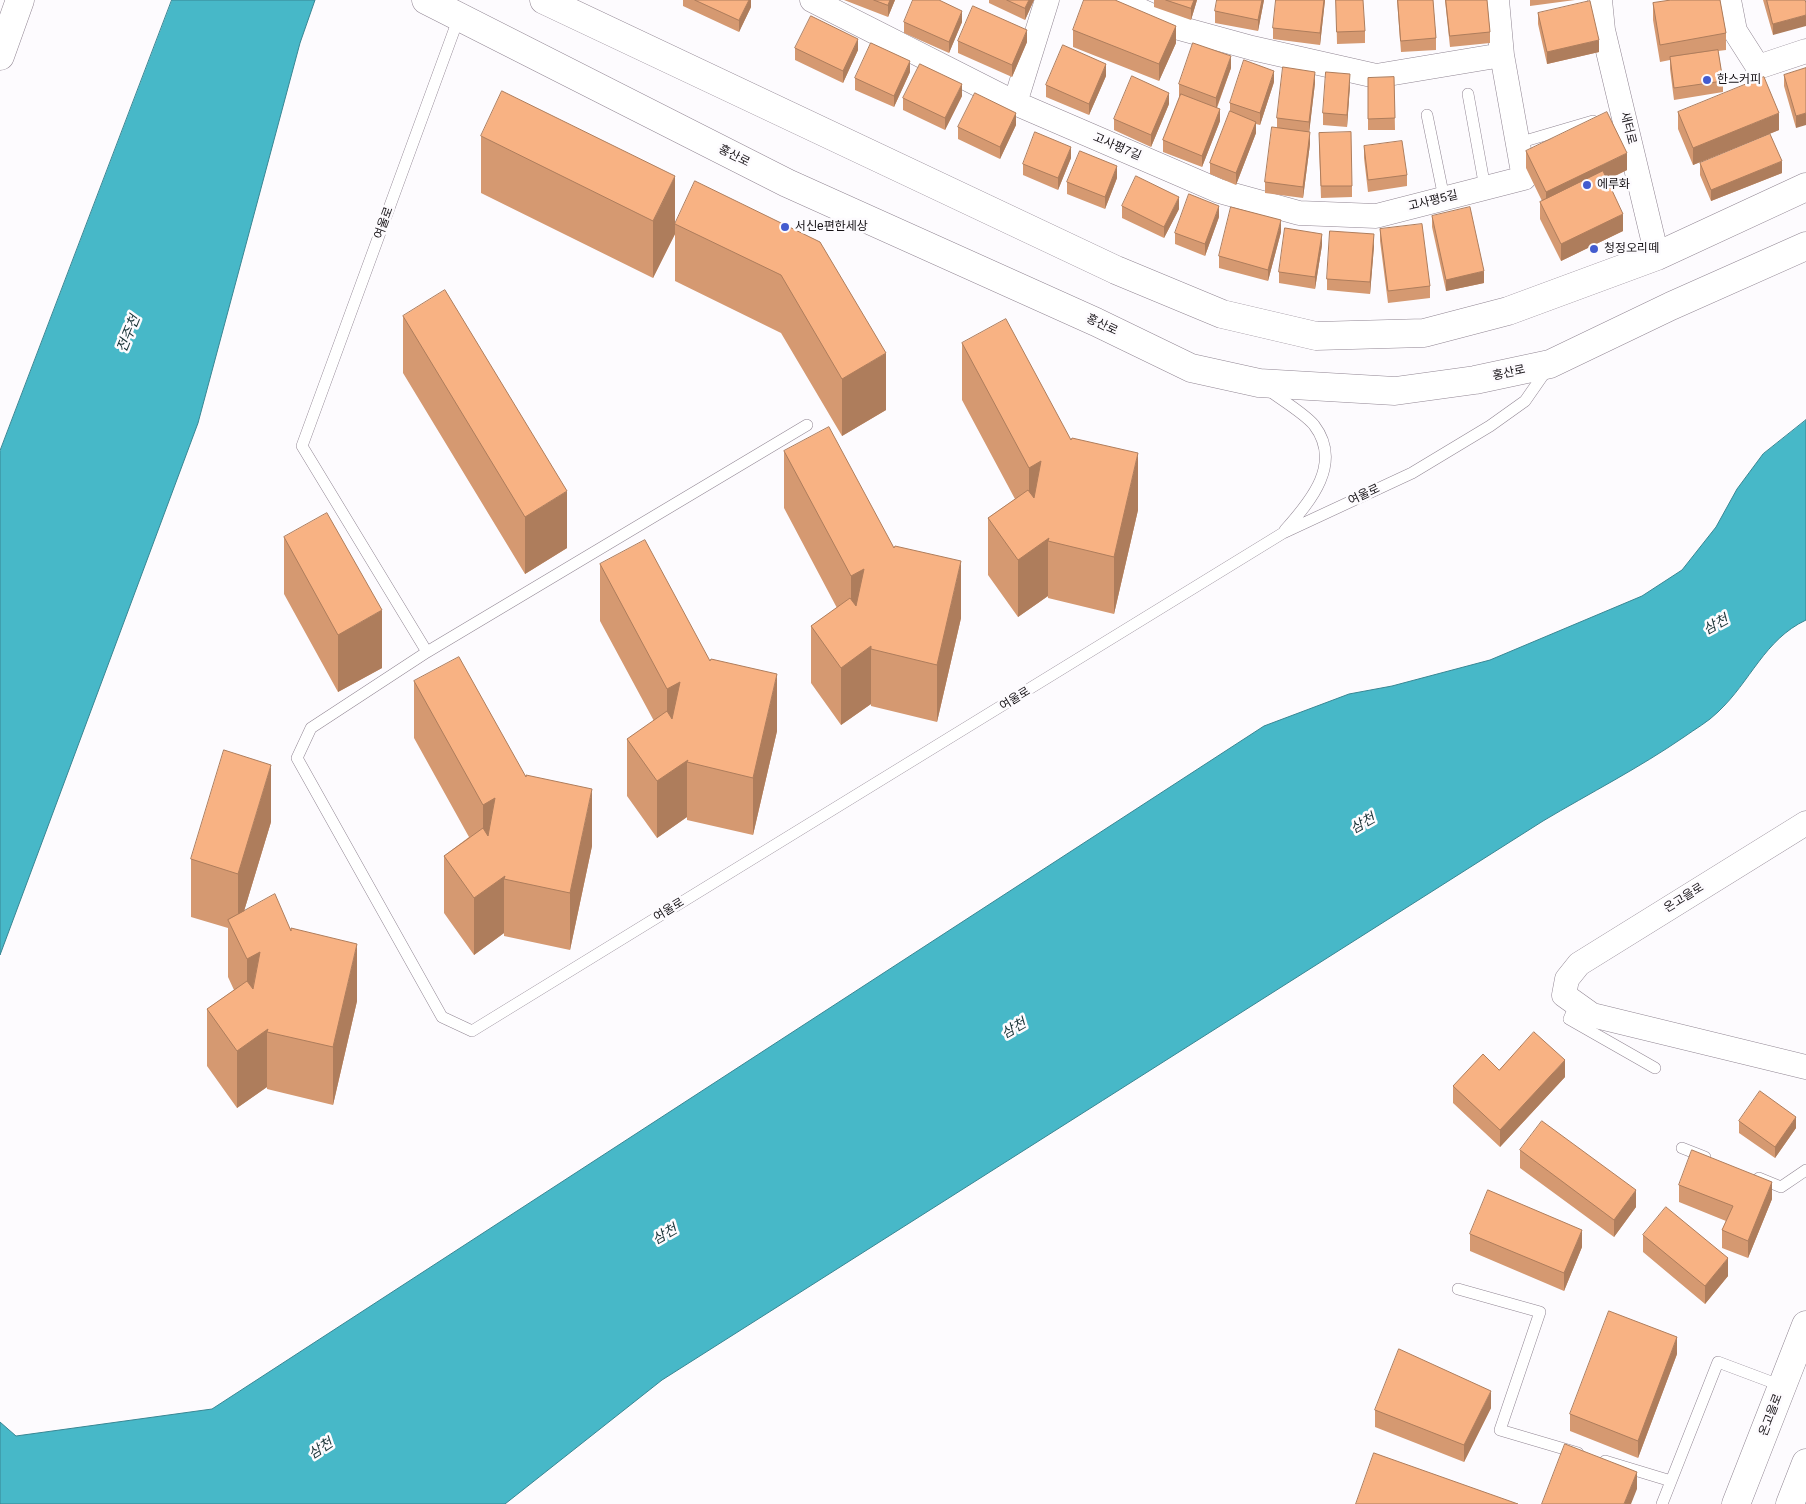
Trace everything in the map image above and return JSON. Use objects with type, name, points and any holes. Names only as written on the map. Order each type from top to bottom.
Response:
[{"type":"street","points":[[544,0],[1116,270],[1222,314],[1316,336],[1424,334],[1508,311],[1657,256],[1806,186]]},
{"type":"street","name":"고사평7길","points":[[812,0],[1015,104],[1219,192]]},
{"type":"street","points":[[1015,104],[1047,0]]},
{"type":"street","points":[[1117,0],[1178,28],[1252,48],[1376,76],[1502,55]]},
{"type":"street","name":"고사평5길","points":[[1219,192],[1300,213],[1376,216],[1524,178],[1502,55],[1497,0]]},
{"type":"street","name":"새터로","points":[[1600,0],[1603,30],[1657,256]]},
{"type":"street","points":[[1730,0],[1734,31],[1758,67],[1806,51]]},
{"type":"street","name":"홍산로","points":[[429,1],[463,8],[788,184],[1096,322],[1191,368],[1259,383],[1395,391],[1475,380],[1550,364],[1671,306],[1806,246]]},
{"type":"street","points":[[0,56],[13,2]]},
{"type":"street","name":"온고을로","points":[[1575,1005],[1564,995],[1566,979],[1579,964],[1806,822]]},
{"type":"street","points":[[1575,1005],[1592,1015],[1806,1067]]},
{"type":"street","name":"온고을로","points":[[1736,1504],[1806,1325]]},
{"type":"street","points":[[1790,1504],[1806,1463]]},
{"type":"lane","name":"여울로","points":[[463,8],[302,446],[427,652],[311,728],[297,758],[442,1017],[472,1031],[1283,533],[1412,473],[1490,426],[1525,401],[1550,364]]},
{"type":"lane","points":[[1468,94],[1485,188]]},
{"type":"lane","points":[[1427,115],[1444,198]]},
{"type":"lane","points":[[1518,143],[1593,121]]},
{"type":"lane","points":[[1259,383],[1313,425],[1326,448],[1324,476],[1310,502],[1283,533]]},
{"type":"lane","points":[[427,652],[807,425]]},
{"type":"lane","points":[[1575,1005],[1568,1019],[1655,1068]]},
{"type":"lane","points":[[1682,1148],[1718,1162]]},
{"type":"lane","points":[[1745,1173],[1780,1187],[1806,1170]]},
{"type":"lane","points":[[1458,1289],[1540,1312],[1500,1430],[1671,1481]]},
{"type":"lane","points":[[1662,1504],[1718,1362],[1782,1386]]},
{"type":"water","name":"전주천","points":[[172,0],[315,0],[300,43],[198,423],[0,955],[0,451]]},
{"type":"water","name":"삼천","points":[[1806,420],[1806,620],[1779,638],[1730,700],[1714,716],[1632,770],[1543,821],[662,1380],[505,1504],[0,1504],[0,1422],[16,1436],[212,1409],[1264,726],[1349,694],[1392,686],[1490,660],[1642,596],[1682,570],[1716,527],[1737,489],[1763,454]]},
{"type":"building","points":[[695,0],[749,0],[739,20]]},
{"type":"building","points":[[874,0],[890,0],[888,5]]},
{"type":"building","points":[[913,0],[939,0],[962,11],[949,42],[904,22]]},
{"type":"building","points":[[1007,0],[1029,0],[1025,8]]},
{"type":"building","points":[[1084,0],[1115,0],[1176,26],[1159,64],[1073,30]]},
{"type":"building","points":[[1166,0],[1194,0],[1191,8]]},
{"type":"building","points":[[1217,0],[1262,0],[1258,20],[1215,11]]},
{"type":"building","points":[[1276,0],[1324,0],[1320,33],[1273,28]]},
{"type":"building","points":[[1336,0],[1363,0],[1365,31],[1337,32]]},
{"type":"building","points":[[1398,0],[1433,0],[1436,38],[1401,41]]},
{"type":"building","points":[[1446,0],[1487,0],[1490,32],[1450,36]]},
{"type":"building","points":[[1671,0],[1720,0],[1726,33],[1660,45],[1653,3]]},
{"type":"building","points":[[1767,0],[1805,0],[1806,15],[1773,24]]},
{"type":"building","points":[[1590,1],[1599,40],[1547,52],[1538,13]]},
{"type":"building","points":[[973,6],[1027,30],[1012,65],[958,41]]},
{"type":"building","points":[[811,16],[858,39],[843,71],[795,48]]},
{"type":"building","points":[[871,43],[910,61],[894,96],[855,78]]},
{"type":"building","points":[[1193,43],[1231,56],[1216,98],[1179,84]]},
{"type":"building","points":[[1063,45],[1106,64],[1089,104],[1046,85]]},
{"type":"building","points":[[1718,50],[1723,81],[1674,88],[1670,57]]},
{"type":"building","points":[[1244,60],[1274,71],[1260,113],[1230,103]]},
{"type":"building","points":[[920,64],[962,84],[945,118],[903,98]]},
{"type":"building","points":[[1283,67],[1315,72],[1309,122],[1277,118]]},
{"type":"building","points":[[1806,68],[1806,113],[1796,116],[1784,75]]},
{"type":"building","points":[[1326,72],[1350,74],[1347,115],[1323,113]]},
{"type":"building","points":[[1132,76],[1169,93],[1151,135],[1114,119]]},
{"type":"building","points":[[1394,77],[1395,118],[1368,119],[1368,78]]},
{"type":"building","points":[[1764,77],[1779,113],[1693,148],[1678,112]]},
{"type":"building","points":[[502,91],[675,176],[653,221],[481,136]]},
{"type":"building","points":[[975,93],[1016,113],[1000,147],[958,127]]},
{"type":"building","points":[[1181,94],[1220,109],[1202,156],[1163,140]]},
{"type":"building","points":[[1230,111],[1256,122],[1236,173],[1210,163]]},
{"type":"building","points":[[1607,112],[1627,153],[1546,192],[1526,151]]},
{"type":"building","points":[[1272,127],[1310,132],[1303,187],[1265,182]]},
{"type":"building","points":[[1035,132],[1071,147],[1058,178],[1023,164]]},
{"type":"building","points":[[1351,132],[1352,186],[1321,186],[1319,133]]},
{"type":"building","points":[[1770,134],[1782,161],[1711,190],[1700,163]]},
{"type":"building","points":[[1402,141],[1407,175],[1368,180],[1364,146]]},
{"type":"building","points":[[1080,151],[1117,166],[1105,197],[1067,182]]},
{"type":"building","points":[[1603,171],[1623,214],[1561,244],[1540,202]]},
{"type":"building","points":[[1136,176],[1179,197],[1164,227],[1122,206]]},
{"type":"building","points":[[695,181],[820,242],[886,353],[842,379],[781,275],[675,224]]},
{"type":"building","points":[[1189,194],[1219,206],[1205,244],[1175,233]]},
{"type":"building","points":[[1231,207],[1281,220],[1268,270],[1219,256]]},
{"type":"building","points":[[1470,207],[1484,271],[1446,280],[1432,216]]},
{"type":"building","points":[[1422,224],[1430,286],[1388,291],[1380,229]]},
{"type":"building","points":[[1285,228],[1322,234],[1315,277],[1279,272]]},
{"type":"building","points":[[1330,231],[1374,234],[1370,282],[1327,279]]},
{"type":"building","points":[[445,290],[567,491],[525,517],[403,316]]},
{"type":"building","points":[[1006,319],[1071,440],[1072,438],[1138,453],[1114,557],[1048,541],[1049,538],[1018,560],[988,518],[1028,490],[1034,498],[1041,461],[1029,468],[962,343]]},
{"type":"building","points":[[829,427],[894,548],[895,546],[961,561],[937,665],[871,649],[871,646],[841,668],[811,626],[850,598],[856,606],[864,569],[851,576],[784,451]]},
{"type":"building","points":[[327,513],[382,610],[338,635],[284,537]]},
{"type":"building","points":[[645,540],[710,661],[711,659],[777,674],[753,778],[687,762],[688,760],[657,781],[627,739],[667,711],[672,719],[680,682],[667,689],[600,564]]},
{"type":"building","points":[[459,657],[526,777],[526,775],[592,789],[570,893],[504,879],[505,876],[474,898],[444,856],[483,828],[488,836],[495,798],[483,805],[414,681]]},
{"type":"building","points":[[224,750],[271,765],[238,874],[191,859]]},
{"type":"building","points":[[275,894],[291,931],[291,928],[357,944],[333,1047],[267,1032],[268,1029],[237,1051],[207,1009],[247,981],[253,989],[260,952],[247,959],[228,920]]},
{"type":"building","points":[[1534,1032],[1565,1060],[1500,1130],[1453,1086],[1483,1054],[1499,1070]]},
{"type":"building","points":[[1760,1091],[1796,1117],[1775,1147],[1739,1121]]},
{"type":"building","points":[[1542,1121],[1636,1190],[1614,1220],[1520,1150]]},
{"type":"building","points":[[1692,1150],[1772,1182],[1748,1241],[1722,1230],[1733,1206],[1679,1185]]},
{"type":"building","points":[[1488,1190],[1582,1230],[1564,1273],[1470,1234]]},
{"type":"building","points":[[1666,1207],[1728,1258],[1705,1286],[1643,1235]]},
{"type":"building","points":[[1609,1311],[1677,1337],[1638,1441],[1570,1414]]},
{"type":"building","points":[[1399,1349],[1491,1391],[1464,1445],[1375,1410]]},
{"type":"building","points":[[1565,1444],[1637,1472],[1624,1504],[1542,1504]]},
{"type":"building","points":[[1374,1453],[1518,1504],[1356,1504]]},
{"type":"place","name":"한스커피","points":[[1707,80]]},
{"type":"place","name":"에루화","points":[[1587,185]]},
{"type":"place","name":"서신e편한세상","points":[[785,227]]},
{"type":"place","name":"청정오리떼","points":[[1594,249]]}]
